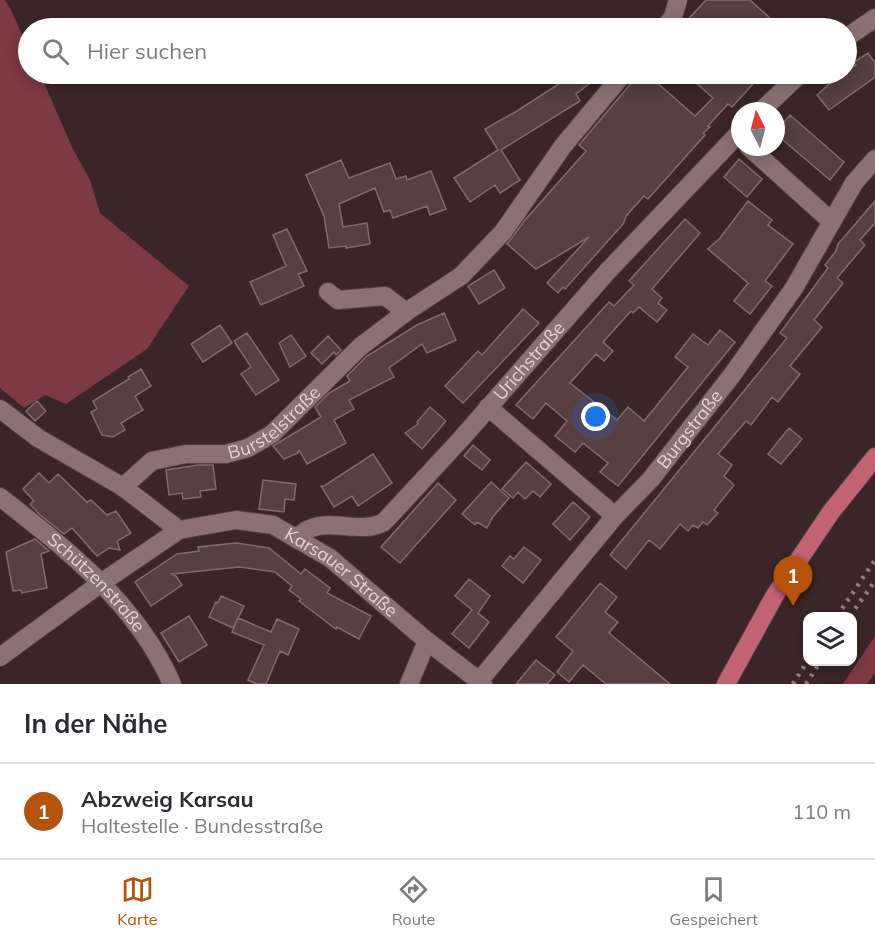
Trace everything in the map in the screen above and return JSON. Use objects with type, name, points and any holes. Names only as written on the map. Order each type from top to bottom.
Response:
[{"type":"main road","points":[[726,684],[775,595],[831,512],[875,457]]},
{"type":"street","points":[[672,18],[678,0]]},
{"type":"street","points":[[857,30],[875,18]]},
{"type":"street","name":"Burstelstraße","points":[[123,487],[152,461],[186,454],[226,454],[248,448],[272,434],[360,347],[406,312],[461,276],[503,232],[563,146],[615,84]]},
{"type":"street","points":[[770,102],[789,84]]},
{"type":"street","name":"Urichstraße","points":[[297,538],[302,532],[317,526],[363,527],[384,522],[461,439],[606,273],[731,148]]},
{"type":"street","points":[[760,156],[832,222]]},
{"type":"street","name":"Burgstraße","points":[[482,682],[615,516],[651,479],[738,366],[794,288],[854,183],[875,159]]},
{"type":"street","points":[[328,292],[338,300],[385,296],[406,312]]},
{"type":"street","points":[[488,407],[615,516]]},
{"type":"street","points":[[0,409],[38,438],[123,487],[179,530]]},
{"type":"street","name":"Schützenstraße","points":[[0,497],[48,534],[101,582],[136,620],[164,665],[172,684]]},
{"type":"street","name":"Karsauer Straße","points":[[0,657],[101,582],[179,530],[236,520],[273,525],[330,558],[427,641],[482,682]]},
{"type":"street","points":[[409,684],[427,641]]},
{"type":"shaded area","points":[[0,0],[5,0],[18,26],[18,84],[44,84],[73,149],[90,180],[100,213],[189,286],[147,349],[66,404],[45,395],[24,408],[0,388]]},
{"type":"shaded area","points":[[875,636],[875,673],[867,684],[843,684]]},
{"type":"building","points":[[706,0],[750,0],[770,18],[689,18]]},
{"type":"building","points":[[868,53],[875,63],[875,77],[829,110],[817,95],[829,84],[857,84],[857,60]]},
{"type":"building","points":[[559,84],[589,84],[576,94],[580,101],[501,150],[520,180],[500,193],[495,185],[470,202],[454,178],[498,150],[485,129]]},
{"type":"building","points":[[631,84],[658,84],[695,116],[713,98],[697,84],[753,84],[737,102],[731,102],[731,106],[728,104],[708,126],[710,127],[703,133],[705,135],[648,199],[644,196],[627,215],[623,224],[565,289],[563,287],[558,293],[547,283],[589,237],[536,269],[507,244],[525,220],[586,151],[579,145]]},
{"type":"building","points":[[790,115],[844,162],[830,180],[785,142],[785,121]]},
{"type":"building","points":[[739,159],[762,179],[747,197],[724,177]]},
{"type":"building","points":[[341,160],[349,178],[390,163],[396,179],[406,176],[407,180],[431,171],[446,209],[430,215],[427,206],[393,218],[390,210],[384,212],[375,188],[339,204],[343,227],[367,223],[370,244],[329,248],[324,216],[306,175]]},
{"type":"building","points":[[748,201],[772,220],[768,225],[793,244],[765,281],[772,286],[750,314],[734,301],[748,283],[708,249],[720,238]]},
{"type":"building","points":[[875,201],[875,223],[860,240],[865,245],[837,278],[843,283],[814,320],[822,327],[790,366],[800,374],[778,402],[772,397],[751,425],[746,421],[718,454],[732,465],[724,476],[734,485],[714,510],[718,513],[707,525],[703,522],[698,528],[693,525],[688,531],[680,524],[660,549],[649,540],[626,569],[610,555],[787,338],[780,333],[828,268],[825,265],[836,251],[838,244]]},
{"type":"building","points":[[685,219],[700,233],[652,289],[662,298],[658,303],[667,310],[657,322],[639,307],[633,313],[631,311],[603,342],[613,351],[604,361],[596,354],[570,383],[617,420],[628,407],[644,421],[688,367],[675,357],[693,334],[708,345],[720,330],[735,342],[618,486],[600,472],[608,463],[583,443],[575,452],[555,436],[567,421],[546,403],[533,419],[516,405],[609,302],[614,306],[634,285],[629,281]]},
{"type":"building","points":[[287,229],[307,271],[298,274],[304,286],[261,305],[250,282],[286,266],[273,235]]},
{"type":"building","points":[[494,270],[505,288],[479,304],[468,286]]},
{"type":"building","points":[[523,309],[539,323],[463,403],[445,386],[478,351],[482,355]]},
{"type":"building","points":[[444,313],[456,340],[427,353],[422,344],[389,368],[394,377],[349,400],[354,409],[334,420],[346,443],[307,464],[299,450],[298,453],[284,459],[273,446],[321,417],[315,407],[329,393],[350,381],[347,376],[367,356],[417,325]]},
{"type":"building","points":[[220,325],[232,343],[203,362],[191,344]]},
{"type":"building","points":[[247,333],[279,380],[256,395],[241,374],[251,367],[234,341]]},
{"type":"building","points":[[291,335],[306,356],[290,367],[279,343]]},
{"type":"building","points":[[328,336],[341,350],[336,355],[334,352],[322,364],[311,353]]},
{"type":"building","points":[[141,369],[151,386],[135,396],[143,410],[121,423],[125,430],[113,437],[102,435],[91,412],[97,409],[93,401]]},
{"type":"building","points":[[37,401],[46,411],[35,421],[26,411]]},
{"type":"building","points":[[430,407],[446,421],[422,449],[405,433],[418,424],[417,422]]},
{"type":"building","points":[[789,428],[802,439],[781,464],[768,454]]},
{"type":"building","points":[[473,445],[490,460],[482,470],[464,456]]},
{"type":"building","points":[[373,454],[392,483],[358,506],[352,496],[334,507],[321,486]]},
{"type":"building","points":[[526,462],[551,484],[540,497],[533,491],[525,499],[518,492],[513,498],[502,489]]},
{"type":"building","points":[[213,465],[216,489],[200,491],[201,497],[183,499],[182,493],[169,495],[166,470]]},
{"type":"building","points":[[39,473],[49,483],[58,474],[87,502],[91,500],[107,515],[116,511],[131,533],[117,541],[120,550],[109,548],[97,556],[72,528],[64,534],[39,514],[30,504],[34,501],[23,489]]},
{"type":"building","points":[[263,480],[296,484],[294,500],[285,499],[284,512],[259,509]]},
{"type":"building","points":[[491,482],[509,498],[492,518],[487,528],[477,522],[475,525],[462,514]]},
{"type":"building","points":[[438,483],[456,500],[400,563],[381,547]]},
{"type":"building","points":[[573,502],[590,517],[570,540],[553,524]]},
{"type":"building","points":[[35,539],[49,551],[41,554],[47,588],[22,593],[21,590],[13,591],[6,552]]},
{"type":"building","points":[[236,543],[269,548],[301,574],[305,569],[330,588],[327,593],[371,616],[359,639],[337,627],[336,629],[299,601],[301,599],[289,590],[292,586],[275,572],[239,567],[172,574],[182,585],[151,606],[135,582],[177,554],[199,551],[198,547]]},
{"type":"building","points":[[524,547],[541,560],[523,583],[502,566],[510,556],[514,559]]},
{"type":"building","points":[[469,579],[490,596],[478,613],[489,622],[469,648],[452,634],[472,610],[455,596]]},
{"type":"building","points":[[600,583],[617,597],[605,612],[618,622],[609,633],[670,684],[606,684],[583,665],[569,682],[557,672],[573,651],[556,637]]},
{"type":"building","points":[[221,596],[244,606],[233,628],[209,617]]},
{"type":"building","points":[[189,616],[207,645],[179,662],[161,633]]},
{"type":"building","points":[[238,618],[271,632],[277,619],[299,629],[288,655],[280,651],[266,684],[257,684],[248,680],[264,645],[232,632]]},
{"type":"building","points":[[536,660],[555,675],[547,684],[516,684]]},
{"type":"railway","points":[[840,612],[875,560]]},
{"type":"railway","points":[[853,612],[875,581]]},
{"type":"railway","points":[[793,684],[804,666]]},
{"type":"railway","points":[[806,684],[817,666]]},
{"type":"place","name":"Abzweig Karsau","points":[[793,606]]}]
